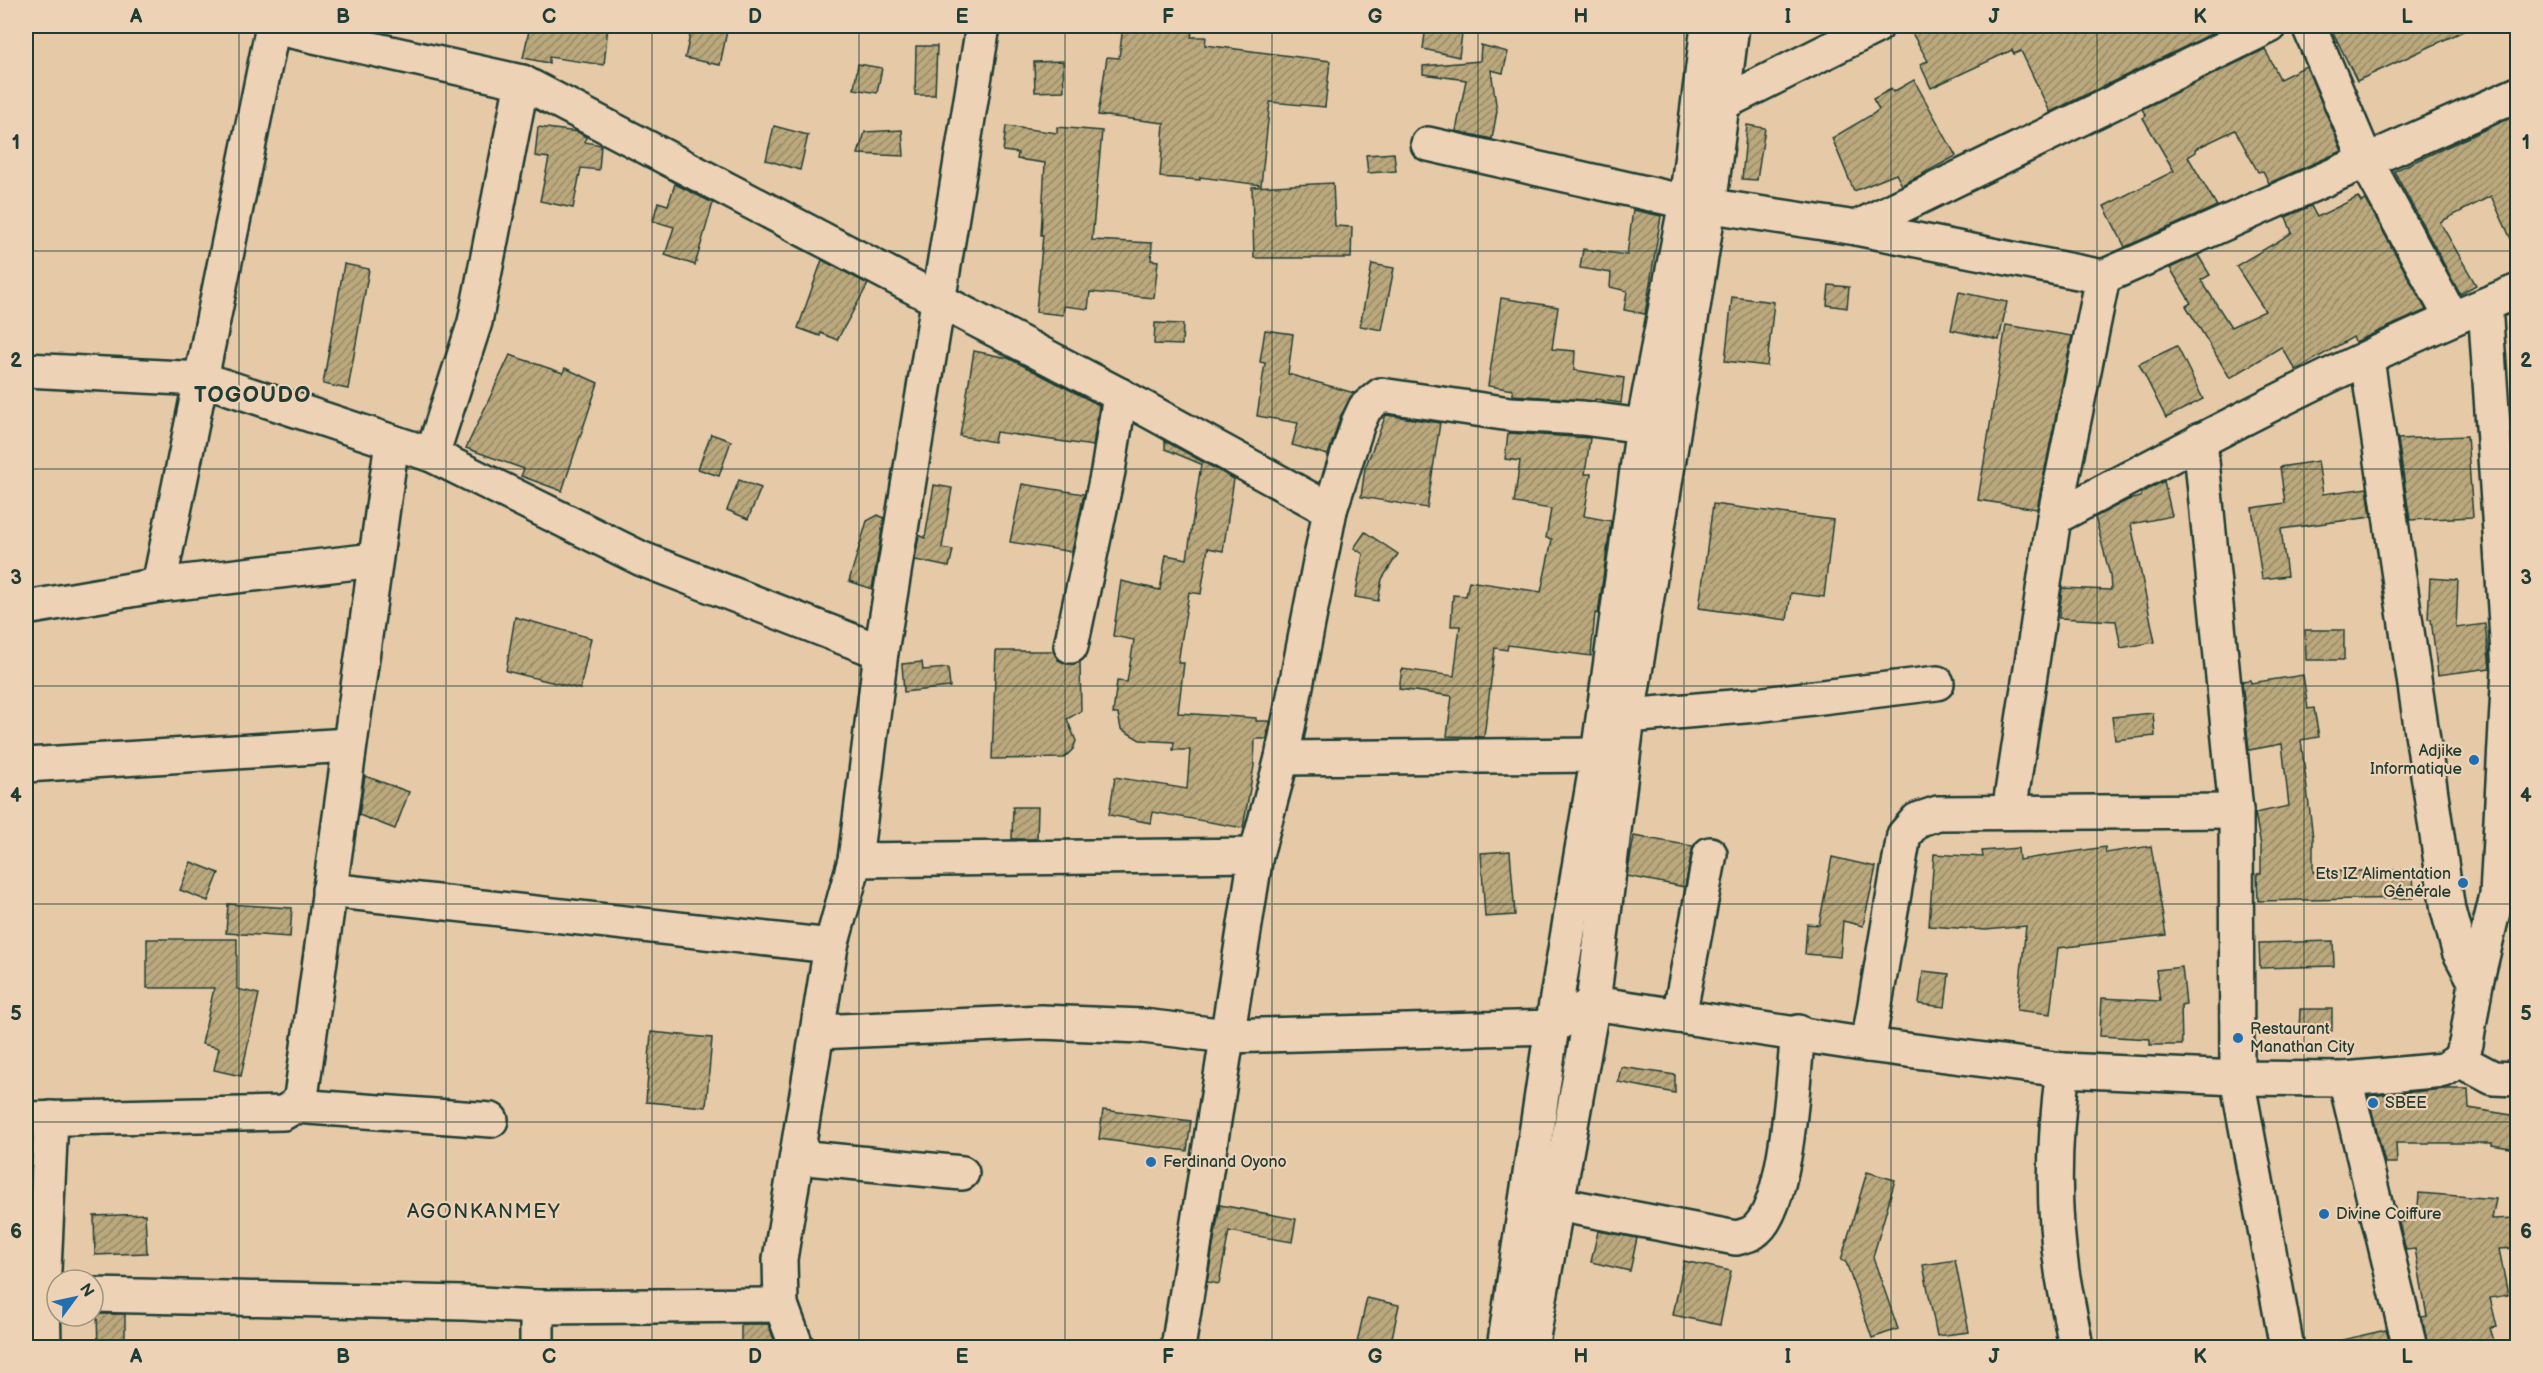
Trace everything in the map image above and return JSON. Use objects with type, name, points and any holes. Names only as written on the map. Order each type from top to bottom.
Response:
[{"type":"street","points":[[159,585],[273,26],[522,82],[1120,395],[1330,510]]},
{"type":"street","points":[[797,1347],[782,1305],[780,1259],[831,946],[855,860],[881,652],[983,26]]},
{"type":"street","points":[[1531,1347],[1593,1003],[1628,716],[1698,204],[1708,26]]},
{"type":"street","points":[[1504,1347],[1552,1027],[1598,755],[1643,426],[1721,104],[1732,26]]},
{"type":"street","points":[[1721,104],[1877,26]]},
{"type":"street","points":[[1856,228],[2270,26]]},
{"type":"street","points":[[2309,26],[2367,163],[2451,317]]},
{"type":"street","points":[[432,455],[475,322],[522,82]]},
{"type":"street","points":[[1428,144],[1698,204],[1856,228],[2103,277],[2367,163],[2517,94]]},
{"type":"street","points":[[2009,812],[2054,518],[2103,277]]},
{"type":"street","points":[[2054,518],[2200,440],[2451,317],[2517,291]]},
{"type":"street","points":[[818,1032],[1041,1022],[1143,1026],[1227,1036],[1552,1027],[1593,1003],[1798,1032],[1868,1045],[2063,1070],[2237,1078],[2345,1079],[2444,1070],[2459,1060],[2466,1044],[2476,983],[2497,895],[2513,670],[2485,304]]},
{"type":"street","points":[[2367,359],[2448,910],[2459,951],[2476,983]]},
{"type":"street","points":[[26,370],[202,379],[392,441],[432,455],[642,559],[881,652]]},
{"type":"street","points":[[1071,645],[1108,471],[1120,395]]},
{"type":"street","points":[[1178,1347],[1256,855],[1282,758],[1330,510],[1365,408],[1381,395],[1510,414],[1643,426]]},
{"type":"street","points":[[2200,440],[2236,811],[2237,1078],[2287,1347]]},
{"type":"street","points":[[48,1268],[38,1119],[283,1113],[295,1106],[301,1097],[392,441]]},
{"type":"street","points":[[26,608],[159,585],[374,560]]},
{"type":"street","points":[[1628,716],[1756,705],[1936,683]]},
{"type":"street","points":[[26,765],[349,746]]},
{"type":"street","points":[[1282,758],[1598,755]]},
{"type":"street","points":[[1868,1045],[1904,835],[1917,820],[1938,813],[2236,811]]},
{"type":"street","points":[[1679,1016],[1710,854]]},
{"type":"street","points":[[855,860],[1256,855]]},
{"type":"street","points":[[329,890],[831,946]]},
{"type":"street","points":[[1557,1204],[1736,1238],[1749,1235],[1758,1229],[1768,1214],[1785,1158],[1798,1032]]},
{"type":"street","points":[[2459,1060],[2493,1078],[2517,1079]]},
{"type":"street","points":[[2063,1070],[2056,1125],[2057,1191],[2062,1269],[2076,1347]]},
{"type":"street","points":[[2345,1079],[2410,1347]]},
{"type":"street","points":[[295,1106],[491,1120]]},
{"type":"street","points":[[797,1157],[962,1173]]},
{"type":"street","points":[[105,1295],[464,1303],[537,1308],[782,1305]]},
{"type":"street","points":[[537,1308],[537,1347]]},
{"type":"street","points":[[44,1347],[46,1328]]},
{"type":"shaded area","points":[[2517,311],[2517,664],[2511,314]]},
{"type":"building","points":[[530,26],[608,26],[604,65],[549,57],[549,63],[523,58]]},
{"type":"building","points":[[692,26],[728,26],[720,65],[685,58]]},
{"type":"building","points":[[1123,26],[1193,26],[1191,37],[1206,37],[1205,45],[1330,61],[1325,107],[1270,102],[1261,185],[1200,177],[1200,180],[1160,177],[1164,123],[1098,115],[1107,57],[1119,58]]},
{"type":"building","points":[[1426,26],[1463,26],[1459,57],[1423,49]]},
{"type":"building","points":[[1925,26],[2228,26],[2050,112],[2021,51],[2014,54],[2012,50],[1931,88],[1920,64],[1928,61],[1912,33]]},
{"type":"building","points":[[2330,26],[2474,26],[2357,81]]},
{"type":"building","points":[[1481,45],[1508,52],[1503,73],[1491,70],[1497,111],[1492,139],[1456,131],[1466,80],[1423,74],[1423,66],[1480,61]]},
{"type":"building","points":[[916,46],[937,46],[935,95],[915,95]]},
{"type":"building","points":[[2265,49],[2280,79],[2306,66],[2342,151],[2269,183],[2263,171],[2258,172],[2235,130],[2195,149],[2196,152],[2188,157],[2217,206],[2125,247],[2104,206],[2174,171],[2143,118],[2146,116],[2142,109]]},
{"type":"building","points":[[1063,61],[1064,91],[1035,92],[1034,62]]},
{"type":"building","points":[[858,64],[882,68],[877,93],[854,89]]},
{"type":"building","points":[[1914,80],[1956,156],[1902,185],[1896,174],[1854,191],[1832,138],[1879,109],[1873,99],[1891,89],[1893,92]]},
{"type":"building","points":[[2517,115],[2517,252],[2491,196],[2440,222],[2476,285],[2460,294],[2394,171]]},
{"type":"building","points":[[1747,125],[1765,128],[1757,180],[1742,179]]},
{"type":"building","points":[[774,126],[808,135],[800,170],[766,160]]},
{"type":"building","points":[[1006,126],[1057,133],[1057,127],[1102,131],[1092,240],[1152,243],[1151,260],[1158,261],[1154,298],[1090,292],[1088,309],[1064,306],[1063,315],[1036,312],[1043,235],[1041,235],[1045,163],[1017,159],[1018,153],[1003,151]]},
{"type":"building","points":[[538,127],[578,132],[586,137],[585,142],[601,145],[599,170],[581,168],[573,208],[540,201],[549,158],[535,156]]},
{"type":"building","points":[[902,130],[904,156],[858,154],[865,132]]},
{"type":"building","points":[[1394,153],[1396,171],[1368,173],[1366,155]]},
{"type":"building","points":[[1333,183],[1335,226],[1352,227],[1351,258],[1254,258],[1252,187]]},
{"type":"building","points":[[675,184],[713,203],[695,265],[665,255],[674,227],[653,221],[658,202],[668,205]]},
{"type":"building","points":[[2358,197],[2361,202],[2366,200],[2426,310],[2355,342],[2353,337],[2296,370],[2281,347],[2230,378],[2186,306],[2191,303],[2170,268],[2198,255],[2210,275],[2201,280],[2231,327],[2265,311],[2236,266],[2292,233],[2286,217],[2311,206],[2317,217]]},
{"type":"building","points":[[1633,210],[1661,216],[1645,314],[1624,310],[1627,291],[1610,287],[1611,273],[1580,268],[1583,249],[1627,255]]},
{"type":"building","points":[[822,260],[868,284],[837,340],[821,333],[820,336],[798,328]]},
{"type":"building","points":[[344,264],[369,269],[348,389],[323,384]]},
{"type":"building","points":[[1372,264],[1394,268],[1382,330],[1360,326]]},
{"type":"building","points":[[1829,285],[1849,287],[1847,308],[1827,305]]},
{"type":"building","points":[[1959,292],[2007,302],[1999,340],[1951,330]]},
{"type":"building","points":[[1732,297],[1774,302],[1767,366],[1725,361]]},
{"type":"building","points":[[1501,298],[1558,307],[1552,349],[1575,351],[1574,370],[1624,378],[1621,403],[1595,399],[1595,401],[1513,395],[1513,390],[1488,386]]},
{"type":"building","points":[[1155,323],[1183,324],[1182,345],[1154,344]]},
{"type":"building","points":[[2006,325],[2072,336],[2037,509],[1978,500]]},
{"type":"building","points":[[1265,330],[1293,334],[1288,374],[1354,393],[1341,415],[1328,455],[1292,445],[1298,423],[1257,416],[1265,363],[1260,362]]},
{"type":"building","points":[[2177,346],[2203,399],[2166,418],[2139,364]]},
{"type":"building","points":[[974,351],[1008,358],[1099,405],[1093,446],[996,432],[994,442],[960,436]]},
{"type":"building","points":[[510,355],[563,373],[565,368],[598,383],[562,491],[521,476],[524,469],[466,448]]},
{"type":"building","points":[[1386,415],[1440,423],[1427,508],[1361,497],[1365,468]]},
{"type":"building","points":[[1508,433],[1590,438],[1585,474],[1591,474],[1584,516],[1611,521],[1598,614],[1595,613],[1591,656],[1508,645],[1507,650],[1495,648],[1484,737],[1447,736],[1452,696],[1399,689],[1402,669],[1454,676],[1460,626],[1451,626],[1453,595],[1466,596],[1469,581],[1541,592],[1552,539],[1546,538],[1551,509],[1514,503],[1520,461],[1505,459]]},
{"type":"building","points":[[711,434],[731,441],[719,476],[698,469]]},
{"type":"building","points":[[2467,436],[2473,517],[2410,520],[2398,439]]},
{"type":"building","points":[[1165,441],[1234,479],[1223,551],[1208,548],[1201,594],[1189,592],[1178,663],[1184,663],[1178,713],[1256,718],[1256,721],[1269,721],[1267,739],[1255,739],[1254,766],[1243,828],[1153,812],[1151,823],[1109,815],[1115,777],[1187,789],[1190,750],[1173,750],[1174,742],[1140,740],[1121,729],[1118,714],[1113,714],[1117,681],[1127,682],[1134,640],[1113,636],[1121,581],[1160,590],[1166,555],[1187,559],[1201,464],[1165,449]]},
{"type":"building","points":[[2318,461],[2323,494],[2367,488],[2371,517],[2281,529],[2287,576],[2262,579],[2252,508],[2285,503],[2280,467]]},
{"type":"building","points":[[739,480],[761,488],[748,519],[727,510]]},
{"type":"building","points":[[2164,481],[2172,516],[2131,524],[2155,642],[2121,648],[2116,621],[2059,618],[2062,588],[2111,590],[2110,575],[2095,517],[2128,500],[2141,497],[2141,493]]},
{"type":"building","points":[[1022,484],[1084,494],[1072,552],[1010,542]]},
{"type":"building","points":[[934,485],[952,488],[942,548],[953,550],[949,567],[915,560],[919,535],[925,538]]},
{"type":"building","points":[[1713,504],[1833,520],[1824,597],[1791,593],[1787,620],[1699,608]]},
{"type":"building","points":[[878,515],[884,518],[872,589],[849,581],[867,521]]},
{"type":"building","points":[[1365,532],[1398,554],[1382,579],[1378,601],[1355,597],[1363,554],[1354,548]]},
{"type":"building","points":[[2430,578],[2458,580],[2456,628],[2485,624],[2490,668],[2438,675],[2431,619],[2428,619]]},
{"type":"building","points":[[515,617],[591,638],[580,689],[506,671]]},
{"type":"building","points":[[2305,630],[2344,630],[2344,660],[2306,660]]},
{"type":"building","points":[[996,651],[1053,651],[1058,660],[1067,664],[1080,662],[1081,711],[1067,719],[1076,741],[1073,749],[1064,758],[992,759]]},
{"type":"building","points":[[922,662],[923,670],[948,668],[950,687],[904,692],[902,664]]},
{"type":"building","points":[[2303,675],[2308,709],[2314,708],[2319,737],[2301,740],[2313,838],[2313,872],[2413,870],[2414,898],[2258,901],[2257,874],[2261,873],[2261,846],[2255,813],[2289,806],[2282,744],[2249,750],[2242,681],[2250,680],[2251,683]]},
{"type":"building","points":[[2153,713],[2155,736],[2115,740],[2112,717]]},
{"type":"building","points":[[365,776],[409,792],[395,829],[359,815]]},
{"type":"building","points":[[1013,807],[1038,807],[1037,839],[1012,839]]},
{"type":"building","points":[[1634,836],[1693,846],[1685,887],[1627,876]]},
{"type":"building","points":[[2151,846],[2166,935],[2058,948],[2050,1014],[2017,1010],[2026,926],[1986,930],[1929,926],[1934,854],[1983,857],[1982,851],[2018,848],[2019,860],[2105,847],[2106,853]]},
{"type":"building","points":[[1510,851],[1515,915],[1485,917],[1481,853]]},
{"type":"building","points":[[1832,857],[1876,867],[1863,926],[1843,921],[1840,957],[1805,954],[1807,924],[1819,925]]},
{"type":"building","points":[[191,862],[219,873],[208,901],[180,890]]},
{"type":"building","points":[[228,904],[292,908],[290,937],[226,933]]},
{"type":"building","points":[[147,939],[237,939],[237,989],[259,994],[241,1076],[214,1070],[219,1048],[202,1044],[214,988],[147,988]]},
{"type":"building","points":[[2333,941],[2334,966],[2260,968],[2259,943]]},
{"type":"building","points":[[2182,967],[2186,1004],[2181,1005],[2182,1045],[2150,1045],[2150,1039],[2100,1036],[2102,998],[2160,1001],[2156,970]]},
{"type":"building","points":[[1923,971],[1949,974],[1945,1007],[1919,1004]]},
{"type":"building","points":[[2300,1009],[2332,1009],[2332,1031],[2299,1031]]},
{"type":"building","points":[[651,1032],[712,1038],[706,1107],[646,1102]]},
{"type":"building","points":[[1621,1067],[1675,1075],[1675,1093],[1618,1082]]},
{"type":"building","points":[[2468,1089],[2469,1108],[2517,1116],[2517,1149],[2492,1145],[2492,1143],[2396,1143],[2397,1163],[2385,1163],[2368,1096]]},
{"type":"building","points":[[1103,1110],[1191,1121],[1187,1151],[1099,1139]]},
{"type":"building","points":[[1867,1172],[1895,1180],[1873,1257],[1898,1329],[1872,1338],[1846,1262],[1841,1260]]},
{"type":"building","points":[[2419,1193],[2496,1199],[2492,1219],[2517,1218],[2517,1248],[2499,1249],[2508,1295],[2490,1298],[2497,1327],[2490,1328],[2496,1347],[2428,1347],[2422,1317],[2427,1316],[2415,1249],[2406,1250],[2399,1222],[2417,1219]]},
{"type":"building","points":[[1220,1205],[1296,1219],[1292,1242],[1229,1231],[1219,1284],[1207,1282]]},
{"type":"building","points":[[145,1214],[147,1253],[95,1255],[94,1216]]},
{"type":"building","points":[[1598,1231],[1637,1238],[1630,1271],[1591,1262]]},
{"type":"building","points":[[1955,1260],[1969,1332],[1937,1336],[1923,1265]]},
{"type":"building","points":[[1684,1261],[1731,1271],[1720,1325],[1673,1315]]},
{"type":"building","points":[[1367,1298],[1399,1305],[1390,1347],[1356,1347]]},
{"type":"building","points":[[105,1314],[125,1314],[125,1347],[98,1347],[97,1328],[105,1328]]},
{"type":"building","points":[[741,1324],[768,1324],[777,1347],[741,1347]]},
{"type":"building","points":[[2386,1330],[2391,1347],[2343,1347],[2342,1340]]},
{"type":"place","name":"Adjike Informatique","points":[[2474,760]]},
{"type":"place","name":"Ets IZ Alimentation Générale","points":[[2463,883]]},
{"type":"place","name":"Restaurant Manathan City","points":[[2238,1038]]},
{"type":"place","name":"SBEE","points":[[2373,1103]]},
{"type":"place","name":"Ferdinand Oyono","points":[[1151,1162]]},
{"type":"place","name":"Divine Coiffure","points":[[2324,1214]]},
{"type":"district","name":"TOGOUDO","points":[[253,395]]},
{"type":"district","name":"AGONKANMEY","points":[[484,1212]]}]
